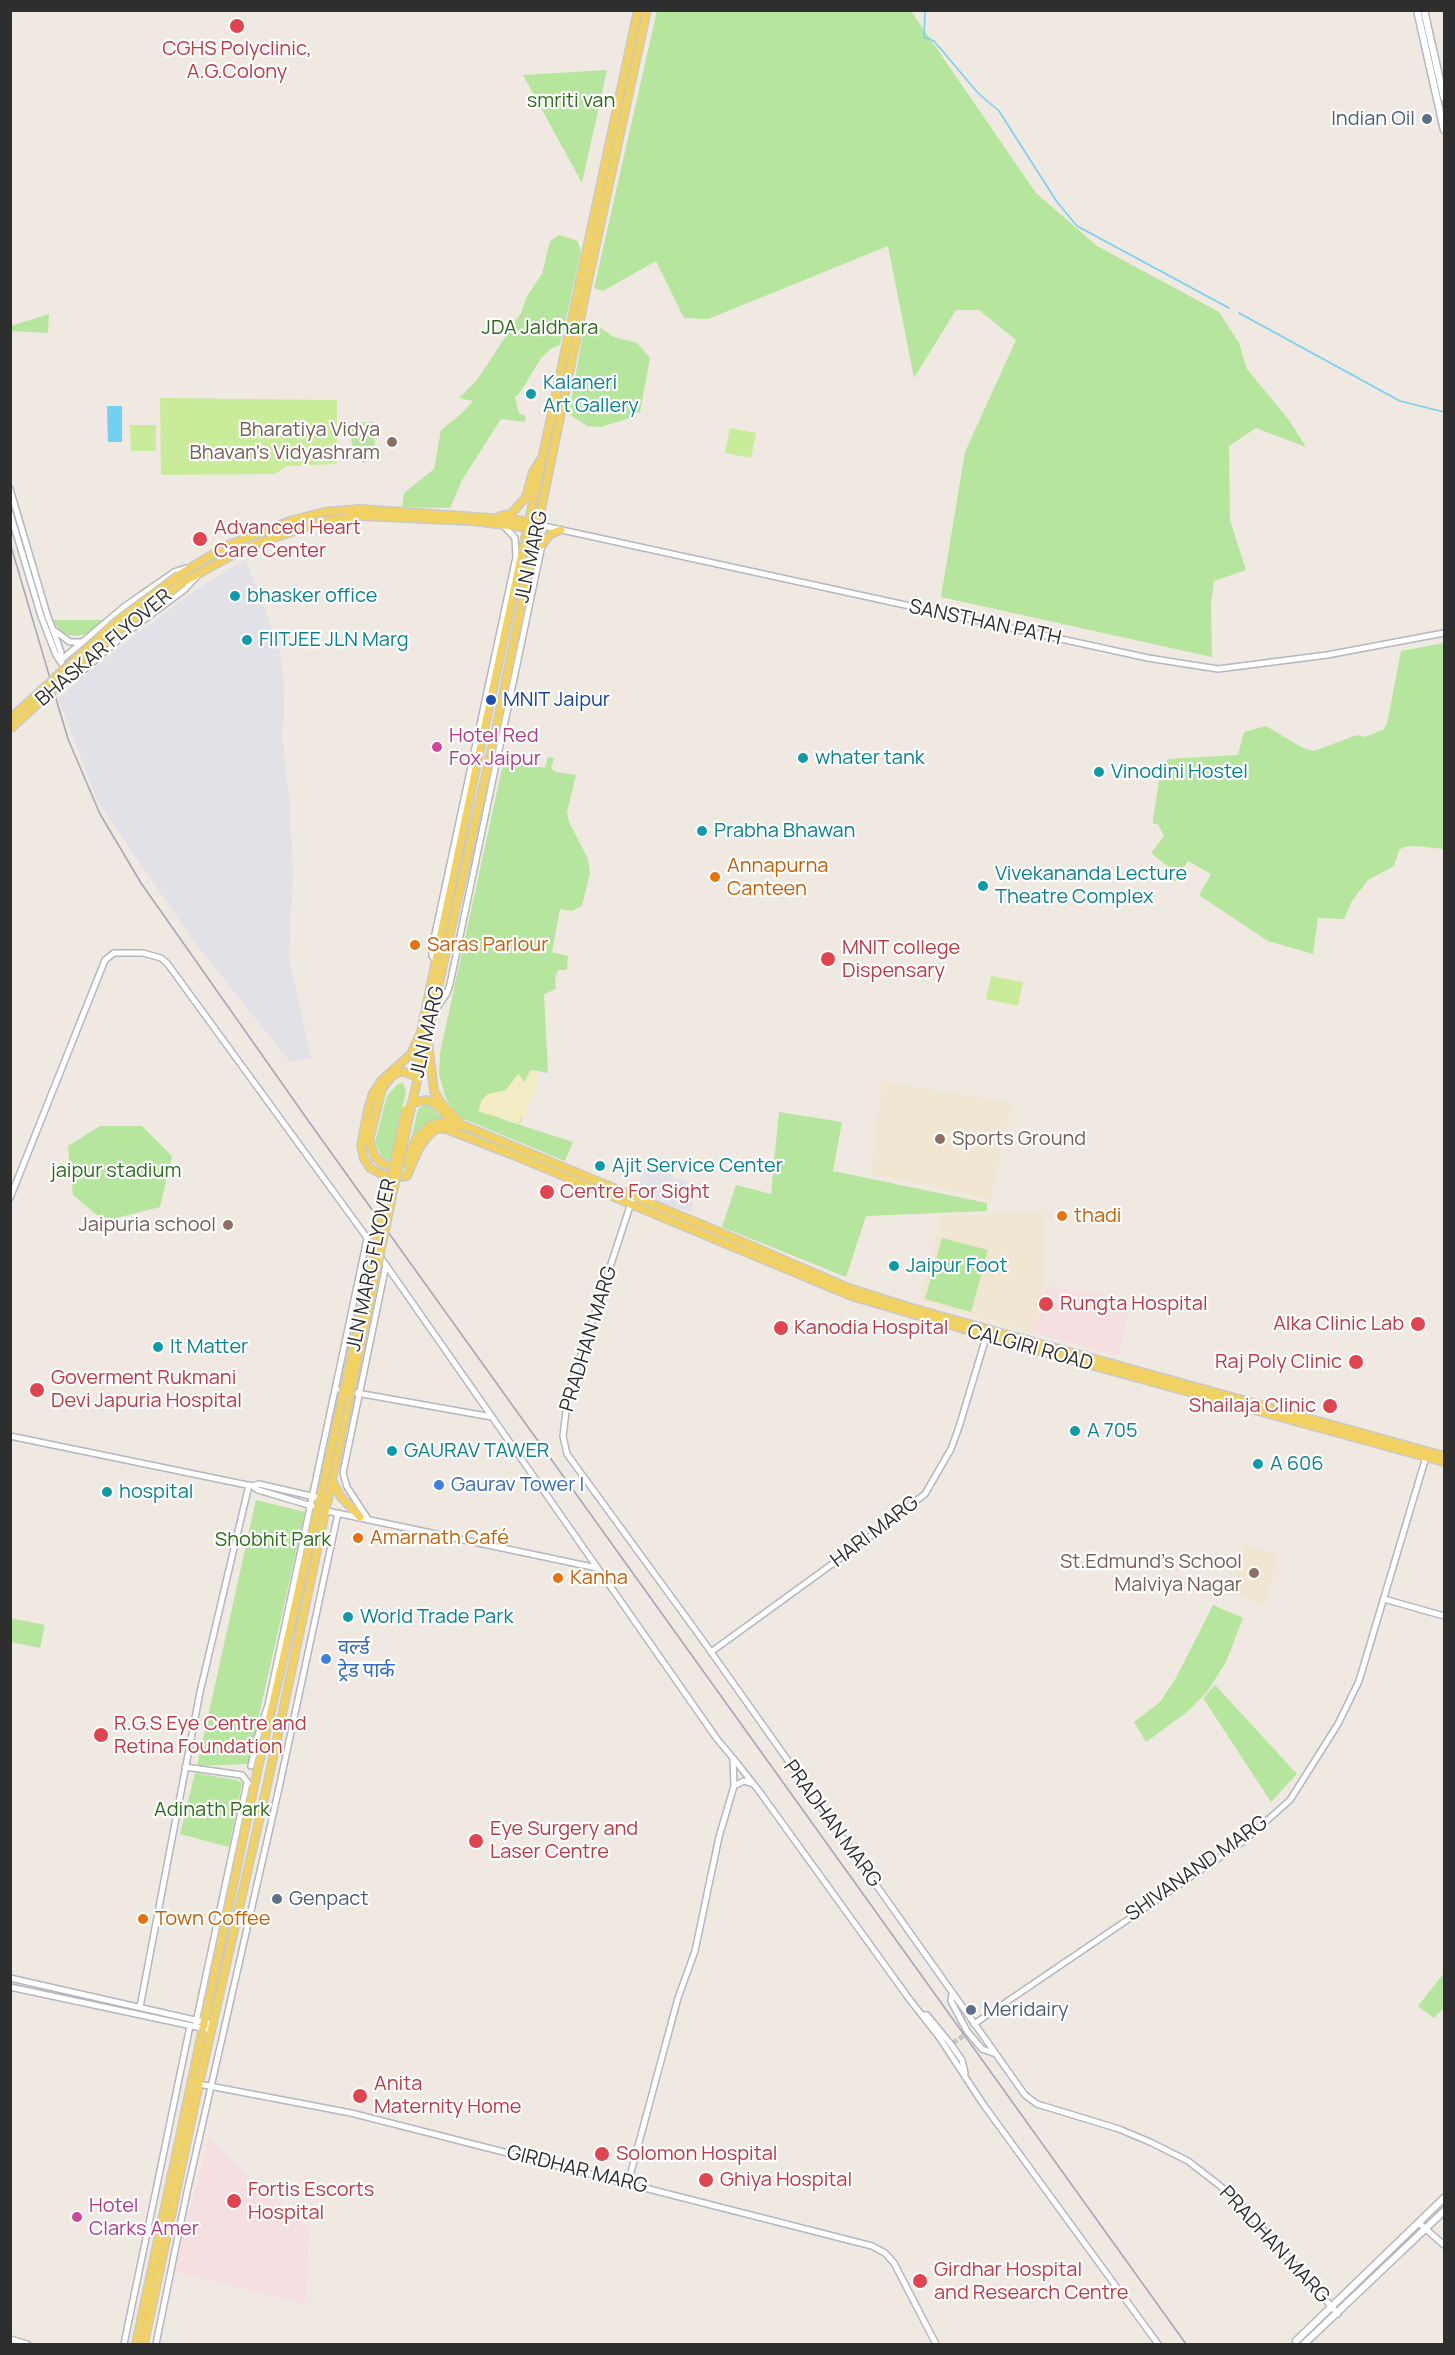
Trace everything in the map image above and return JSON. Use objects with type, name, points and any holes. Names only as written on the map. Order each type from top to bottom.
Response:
[{"type":"main road","name":"JLN MARG","points":[[421,1032],[484,722],[500,657],[638,10]]},
{"type":"main road","name":"JLN MARG","points":[[412,1103],[524,610],[533,551],[588,281],[647,10]]},
{"type":"main road","points":[[1417,10],[1444,130]]},
{"type":"main road","points":[[1424,10],[1444,98]]},
{"type":"main road","points":[[495,518],[511,514],[526,497],[533,472],[543,457]]},
{"type":"main road","name":"BHASKAR FLYOVER","points":[[10,729],[192,566],[226,546],[290,521],[324,512],[361,512]]},
{"type":"main road","points":[[361,512],[495,518],[519,520],[528,525]]},
{"type":"main road","points":[[361,512],[538,527]]},
{"type":"main road","name":"BHASKAR FLYOVER","points":[[10,719],[117,621],[181,578],[200,571],[240,550],[324,521],[361,512]]},
{"type":"main road","points":[[533,551],[542,545],[550,534],[561,530]]},
{"type":"main road","points":[[500,632],[500,657]]},
{"type":"main road","points":[[421,1032],[411,1054],[389,1072],[373,1093],[361,1145],[364,1159],[370,1168],[379,1173],[401,1179],[407,1176],[419,1148],[428,1136],[436,1130],[457,1134]]},
{"type":"main road","name":"JLN MARG FLYOVER","points":[[144,2344],[198,2084],[327,1511],[408,1110],[421,1032]]},
{"type":"main road","points":[[427,1037],[434,1091],[440,1102],[458,1122],[465,1126]]},
{"type":"main road","points":[[414,1076],[399,1072],[382,1089],[369,1140],[375,1157],[380,1163],[389,1167],[402,1164],[410,1156],[417,1137],[425,1129],[441,1123],[465,1126]]},
{"type":"main road","points":[[412,1103],[427,1100],[432,1102],[442,1110],[457,1134]]},
{"type":"main road","name":"JLN MARG FLYOVER","points":[[136,2344],[198,2025],[254,1767],[317,1498],[322,1490],[408,1110],[412,1103]]},
{"type":"main road","name":"CALGIRI ROAD","points":[[465,1126],[631,1205],[851,1296],[1444,1456]]},
{"type":"main road","name":"CALGIRI ROAD","points":[[457,1134],[599,1188],[633,1197],[849,1288],[987,1333],[1444,1462]]},
{"type":"main road","points":[[332,1481],[341,1497],[364,1518]]},
{"type":"main road","points":[[1296,2341],[1444,2198]]},
{"type":"main road","points":[[1304,2344],[1444,2211]]},
{"type":"street","points":[[10,489],[39,590],[62,652],[60,661]]},
{"type":"street","points":[[10,513],[41,616],[56,655],[68,673],[77,676],[126,633],[184,590],[199,576],[200,571]]},
{"type":"street","points":[[484,722],[517,545],[515,538],[501,524]]},
{"type":"street","name":"SANSTHAN PATH","points":[[538,527],[561,530],[1148,658],[1218,669],[1328,655],[1444,633]]},
{"type":"street","points":[[431,1016],[441,1004],[450,984],[495,776],[524,610],[542,545]]},
{"type":"street","points":[[60,661],[125,606],[174,572],[192,566]]},
{"type":"street","points":[[52,627],[70,642],[83,642]]},
{"type":"street","points":[[10,1198],[105,960],[114,953],[143,954],[154,955],[167,963],[386,1265],[717,1739],[754,1785],[922,2015],[965,2074],[983,2104],[1158,2344]]},
{"type":"street","name":"PRADHAN MARG","points":[[633,1197],[568,1395],[564,1421],[564,1449],[711,1652],[1020,2090],[1037,2104],[1102,2123],[1150,2142],[1188,2162],[1219,2185],[1243,2207],[1338,2314]]},
{"type":"street","points":[[250,1486],[259,1484],[317,1498],[336,1389],[367,1239]]},
{"type":"street","points":[[364,1518],[347,1486],[343,1473],[386,1265]]},
{"type":"street","name":"HARI MARG","points":[[711,1652],[868,1539],[925,1494],[956,1435],[987,1333]]},
{"type":"street","points":[[336,1389],[492,1417]]},
{"type":"street","points":[[10,1436],[250,1486],[315,1507]]},
{"type":"street","name":"SHIVANAND MARG","points":[[974,2025],[1245,1840],[1290,1800],[1338,1724],[1354,1692],[1426,1457]]},
{"type":"street","points":[[140,2007],[174,1837],[185,1767],[250,1486]]},
{"type":"street","points":[[327,1511],[597,1568]]},
{"type":"street","points":[[156,2344],[338,1514]]},
{"type":"street","points":[[1384,1599],[1444,1616]]},
{"type":"street","points":[[242,1775],[254,1767],[253,1758],[258,1735],[265,1725]]},
{"type":"street","points":[[628,2183],[678,1998],[695,1951],[719,1837],[734,1786],[733,1758]]},
{"type":"street","points":[[185,1767],[242,1775],[251,1784]]},
{"type":"street","points":[[734,1786],[744,1781],[754,1785]]},
{"type":"street","points":[[10,1978],[140,2007],[198,2025]]},
{"type":"street","points":[[10,1987],[212,2027]]},
{"type":"street","points":[[952,1994],[951,2001],[967,2034],[982,2049],[994,2053]]},
{"type":"street","points":[[922,2015],[927,2015],[952,2044],[962,2060],[966,2070],[965,2074]]},
{"type":"street","points":[[124,2344],[198,2025]]},
{"type":"street","name":"GIRDHAR MARG","points":[[198,2084],[318,2105],[776,2220],[878,2248],[894,2263],[936,2344]]},
{"type":"street","points":[[1419,2223],[1444,2245]]},
{"type":"street","points":[[10,2338],[27,2344]]},
{"type":"shaded area","points":[[246,559],[280,650],[284,682],[283,743],[290,805],[293,876],[289,956],[311,1058],[290,1062],[192,939],[97,800],[58,698],[132,637],[200,587]]},
{"type":"shaded area","name":"Sports Ground","points":[[882,1081],[1011,1103],[991,1199],[871,1174]]},
{"type":"shaded area","points":[[646,1164],[673,1171],[673,1178],[687,1181],[686,1189],[694,1191],[691,1212],[636,1193]]},
{"type":"shaded area","points":[[1044,1212],[1044,1285],[1033,1333],[920,1301],[942,1215]]},
{"type":"shaded area","points":[[1046,1286],[1132,1299],[1118,1356],[1033,1333]]},
{"type":"shaded area","name":"St.Edmund’s School Malviya Nagar","points":[[1244,1545],[1278,1554],[1265,1606],[1230,1592]]},
{"type":"shaded area","name":"Fortis Escorts Hospital","points":[[209,2138],[243,2173],[310,2228],[305,2304],[174,2271]]},
{"type":"green space","points":[[657,11],[911,11],[1036,193],[1097,246],[1219,312],[1239,343],[1247,369],[1289,420],[1306,447],[1256,428],[1229,446],[1230,520],[1246,570],[1214,581],[1211,605],[1212,657],[941,597],[965,452],[1016,340],[979,310],[956,310],[914,378],[888,246],[708,319],[684,318],[656,261],[603,291],[594,288]]},
{"type":"green space","name":"smriti van","points":[[607,70],[582,183],[523,75]]},
{"type":"green space","name":"JDA Jaldhara","points":[[559,235],[578,241],[581,252],[560,345],[552,348],[541,358],[515,397],[520,414],[526,416],[525,422],[501,419],[462,480],[450,508],[402,507],[404,493],[434,469],[441,430],[473,401],[459,398],[477,380],[521,313],[527,296],[542,274],[550,241]]},
{"type":"green space","points":[[49,314],[48,333],[11,331],[11,326]]},
{"type":"green space","points":[[598,326],[614,337],[637,343],[650,358],[640,412],[627,419],[600,427],[587,426],[569,414],[583,332]]},
{"type":"green space","points":[[160,398],[337,400],[337,464],[287,466],[275,474],[161,475]]},
{"type":"green space","points":[[374,422],[375,454],[365,463],[362,459],[352,460],[351,423]]},
{"type":"green space","points":[[130,425],[156,425],[156,451],[131,451]]},
{"type":"green space","points":[[730,428],[756,433],[751,458],[725,453]]},
{"type":"green space","points":[[53,620],[103,620],[87,634],[77,636],[62,634]]},
{"type":"green space","points":[[1444,643],[1444,849],[1415,846],[1399,850],[1394,866],[1368,880],[1352,901],[1344,919],[1318,918],[1313,954],[1268,941],[1199,895],[1211,874],[1188,861],[1175,882],[1167,876],[1171,869],[1151,853],[1164,836],[1158,824],[1153,824],[1153,820],[1161,768],[1168,759],[1238,755],[1244,732],[1266,726],[1303,748],[1314,751],[1357,735],[1365,737],[1383,730],[1387,724],[1401,651]]},
{"type":"green space","points":[[548,757],[554,758],[551,769],[576,775],[567,812],[569,822],[588,859],[590,873],[582,906],[572,911],[560,909],[552,952],[568,956],[567,970],[558,970],[555,980],[556,989],[544,994],[548,1073],[533,1070],[520,1124],[495,1117],[573,1142],[565,1161],[459,1117],[446,1099],[439,1074],[440,1053],[504,759],[545,768]]},
{"type":"green space","points":[[991,976],[1023,982],[1018,1006],[986,999]]},
{"type":"green space","points":[[403,1083],[406,1091],[390,1163],[383,1159],[375,1142],[387,1096],[398,1084]]},
{"type":"green space","points":[[427,1104],[444,1119],[427,1123],[420,1130],[405,1164],[418,1109]]},
{"type":"green space","points":[[779,1112],[842,1122],[833,1171],[987,1203],[987,1211],[866,1216],[846,1277],[722,1227],[736,1185],[771,1194]]},
{"type":"green space","name":"jaipur stadium","points":[[100,1126],[142,1126],[172,1156],[160,1207],[104,1221],[73,1195],[68,1146]]},
{"type":"green space","points":[[942,1238],[988,1250],[971,1312],[925,1299]]},
{"type":"green space","name":"Shobhit Park","points":[[256,1500],[305,1512],[248,1764],[197,1766]]},
{"type":"green space","points":[[1213,1605],[1243,1618],[1226,1662],[1207,1692],[1187,1712],[1146,1742],[1134,1722],[1160,1702],[1176,1678]]},
{"type":"green space","points":[[10,1618],[45,1625],[40,1648],[11,1642]]},
{"type":"green space","points":[[1215,1685],[1297,1774],[1271,1802],[1203,1698]]},
{"type":"green space","name":"Adinath Park","points":[[195,1773],[237,1780],[242,1783],[229,1847],[180,1834]]},
{"type":"green space","points":[[1444,1973],[1444,2007],[1434,2018],[1418,2006]]},
{"type":"sand","points":[[530,1070],[539,1073],[534,1097],[531,1097],[525,1118],[521,1117],[519,1124],[478,1111],[482,1100],[488,1094],[506,1090],[518,1074],[525,1082]]},
{"type":"water","points":[[107,406],[122,406],[122,442],[108,442]]},
{"type":"waterway","points":[[925,12],[924,37],[934,41],[978,93],[999,111],[1057,202],[1077,226],[1229,308]]},
{"type":"waterway","points":[[1239,313],[1400,401],[1444,412]]},
{"type":"tunnel","points":[[953,2043],[966,2034]]},
{"type":"railway","points":[[10,543],[68,739],[100,814],[141,883],[312,1126],[1186,2344]]},
{"type":"place","name":"CGHS Polyclinic, A.G.Colony","points":[[237,26]]},
{"type":"place","name":"Indian Oil","points":[[1427,119]]},
{"type":"place","name":"Kalaneri Art Gallery","points":[[531,394]]},
{"type":"place","name":"Bharatiya Vidya Bhavan's Vidyashram","points":[[392,442]]},
{"type":"place","name":"Advanced Heart Care Center","points":[[200,539]]},
{"type":"place","name":"bhasker office","points":[[235,596]]},
{"type":"place","name":"FIITJEE JLN Marg","points":[[247,640]]},
{"type":"place","name":"MNIT Jaipur","points":[[491,700]]},
{"type":"place","name":"Hotel Red Fox Jaipur","points":[[437,747]]},
{"type":"place","name":"whater tank","points":[[803,758]]},
{"type":"place","name":"Vinodini Hostel","points":[[1099,772]]},
{"type":"place","name":"Prabha Bhawan","points":[[702,831]]},
{"type":"place","name":"Annapurna Canteen","points":[[715,877]]},
{"type":"place","name":"Vivekananda Lecture Theatre Complex","points":[[983,886]]},
{"type":"place","name":"Saras Parlour","points":[[415,945]]},
{"type":"place","name":"MNIT college Dispensary","points":[[828,959]]},
{"type":"place","name":"Sports Ground","points":[[940,1139]]},
{"type":"place","name":"Ajit Service Center","points":[[600,1166]]},
{"type":"place","name":"Centre For Sight","points":[[547,1192]]},
{"type":"place","name":"thadi","points":[[1062,1216]]},
{"type":"place","name":"Jaipuria school","points":[[228,1225]]},
{"type":"place","name":"Jaipur Foot","points":[[894,1266]]},
{"type":"place","name":"Rungta Hospital","points":[[1046,1304]]},
{"type":"place","name":"Alka Clinic Lab","points":[[1418,1324]]},
{"type":"place","name":"Kanodia Hospital","points":[[781,1328]]},
{"type":"place","name":"It Matter","points":[[158,1347]]},
{"type":"place","name":"Raj Poly Clinic","points":[[1356,1362]]},
{"type":"place","name":"Goverment Rukmani Devi Japuria Hospital","points":[[37,1390]]},
{"type":"place","name":"Shailaja Clinic","points":[[1330,1406]]},
{"type":"place","name":"A 705","points":[[1075,1431]]},
{"type":"place","name":"GAURAV TAWER","points":[[392,1451]]},
{"type":"place","name":"A 606","points":[[1258,1464]]},
{"type":"place","name":"Gaurav Tower I","points":[[439,1485]]},
{"type":"place","name":"hospital","points":[[107,1492]]},
{"type":"place","name":"Amarnath Café","points":[[358,1538]]},
{"type":"place","name":"St.Edmund’s School Malviya Nagar","points":[[1254,1573]]},
{"type":"place","name":"Kanha","points":[[558,1578]]},
{"type":"place","name":"World Trade Park","points":[[348,1617]]},
{"type":"place","name":"वर्ल्ड ट्रेड पार्क","points":[[326,1659]]},
{"type":"place","name":"R.G.S Eye Centre and Retina Foundation","points":[[101,1735]]},
{"type":"place","name":"Eye Surgery and Laser Centre","points":[[476,1841]]},
{"type":"place","name":"Genpact","points":[[277,1899]]},
{"type":"place","name":"Town Coffee","points":[[143,1919]]},
{"type":"place","name":"Meridairy","points":[[971,2010]]},
{"type":"place","name":"Anita Maternity Home","points":[[360,2096]]},
{"type":"place","name":"Solomon Hospital","points":[[602,2154]]},
{"type":"place","name":"Ghiya Hospital","points":[[706,2180]]},
{"type":"place","name":"Fortis Escorts Hospital","points":[[234,2201]]},
{"type":"place","name":"Hotel Clarks Amer","points":[[77,2217]]},
{"type":"place","name":"Girdhar Hospital and Research Centre","points":[[920,2281]]}]
